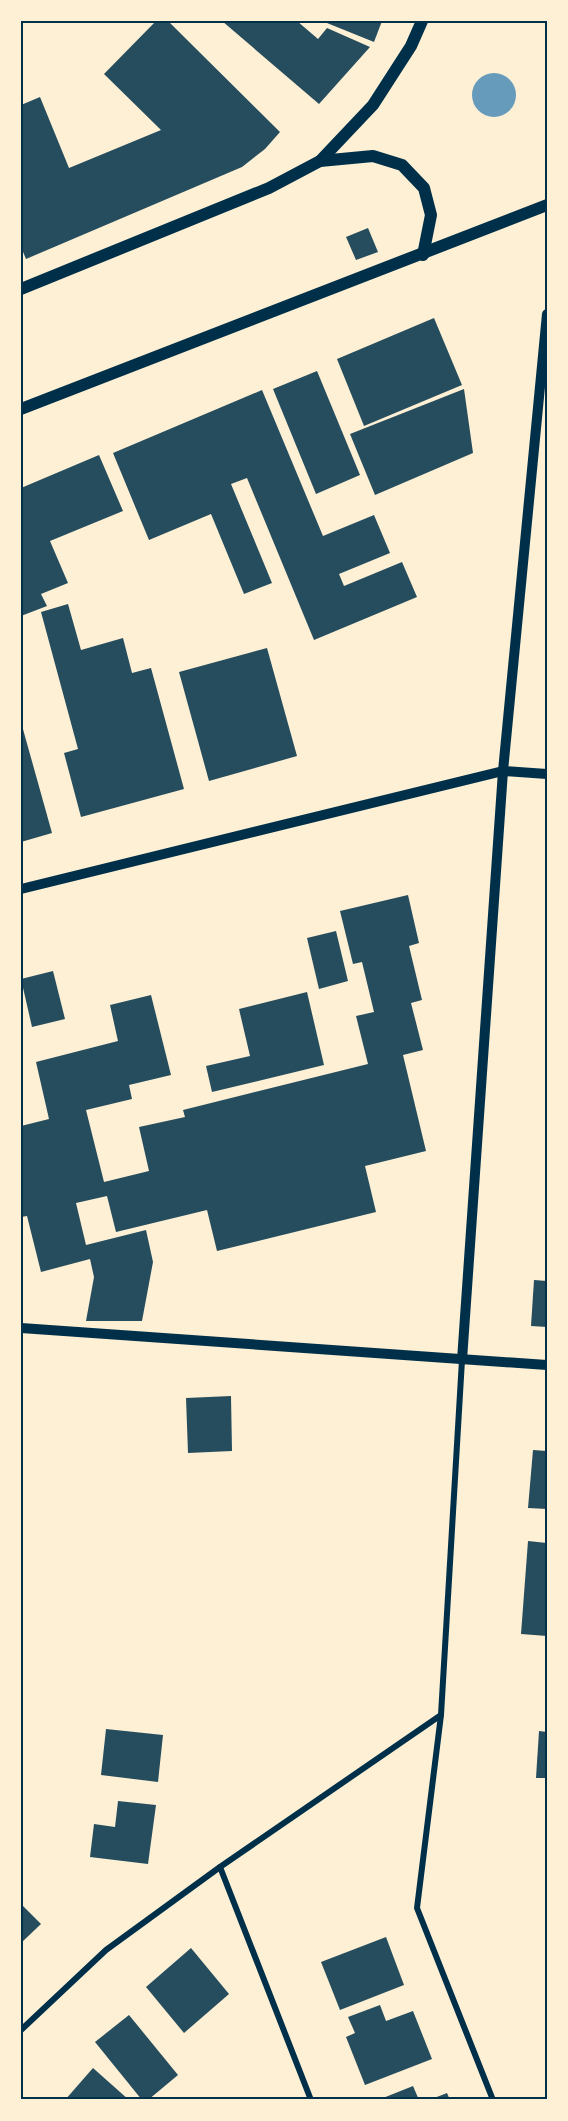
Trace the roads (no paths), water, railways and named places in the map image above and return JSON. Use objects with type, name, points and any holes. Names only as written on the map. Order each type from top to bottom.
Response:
[{"type":"main road","points":[[21,289],[269,188],[320,161],[374,105],[411,46],[422,21]]},
{"type":"main road","points":[[320,161],[373,156],[402,165],[424,188],[430,215],[423,255]]},
{"type":"main road","points":[[21,409],[547,205]]},
{"type":"street","points":[[493,2100],[417,1908],[441,1715],[462,1360],[503,771],[547,314]]},
{"type":"street","points":[[21,888],[503,771],[547,774]]},
{"type":"street","points":[[21,1328],[547,1365]]},
{"type":"street","points":[[21,2030],[105,1950],[220,1867],[441,1715]]},
{"type":"street","points":[[220,1867],[311,2100]]},
{"type":"water","points":[[494,73],[510,79],[516,95],[510,111],[494,117],[478,111],[472,95],[478,79]]}]
